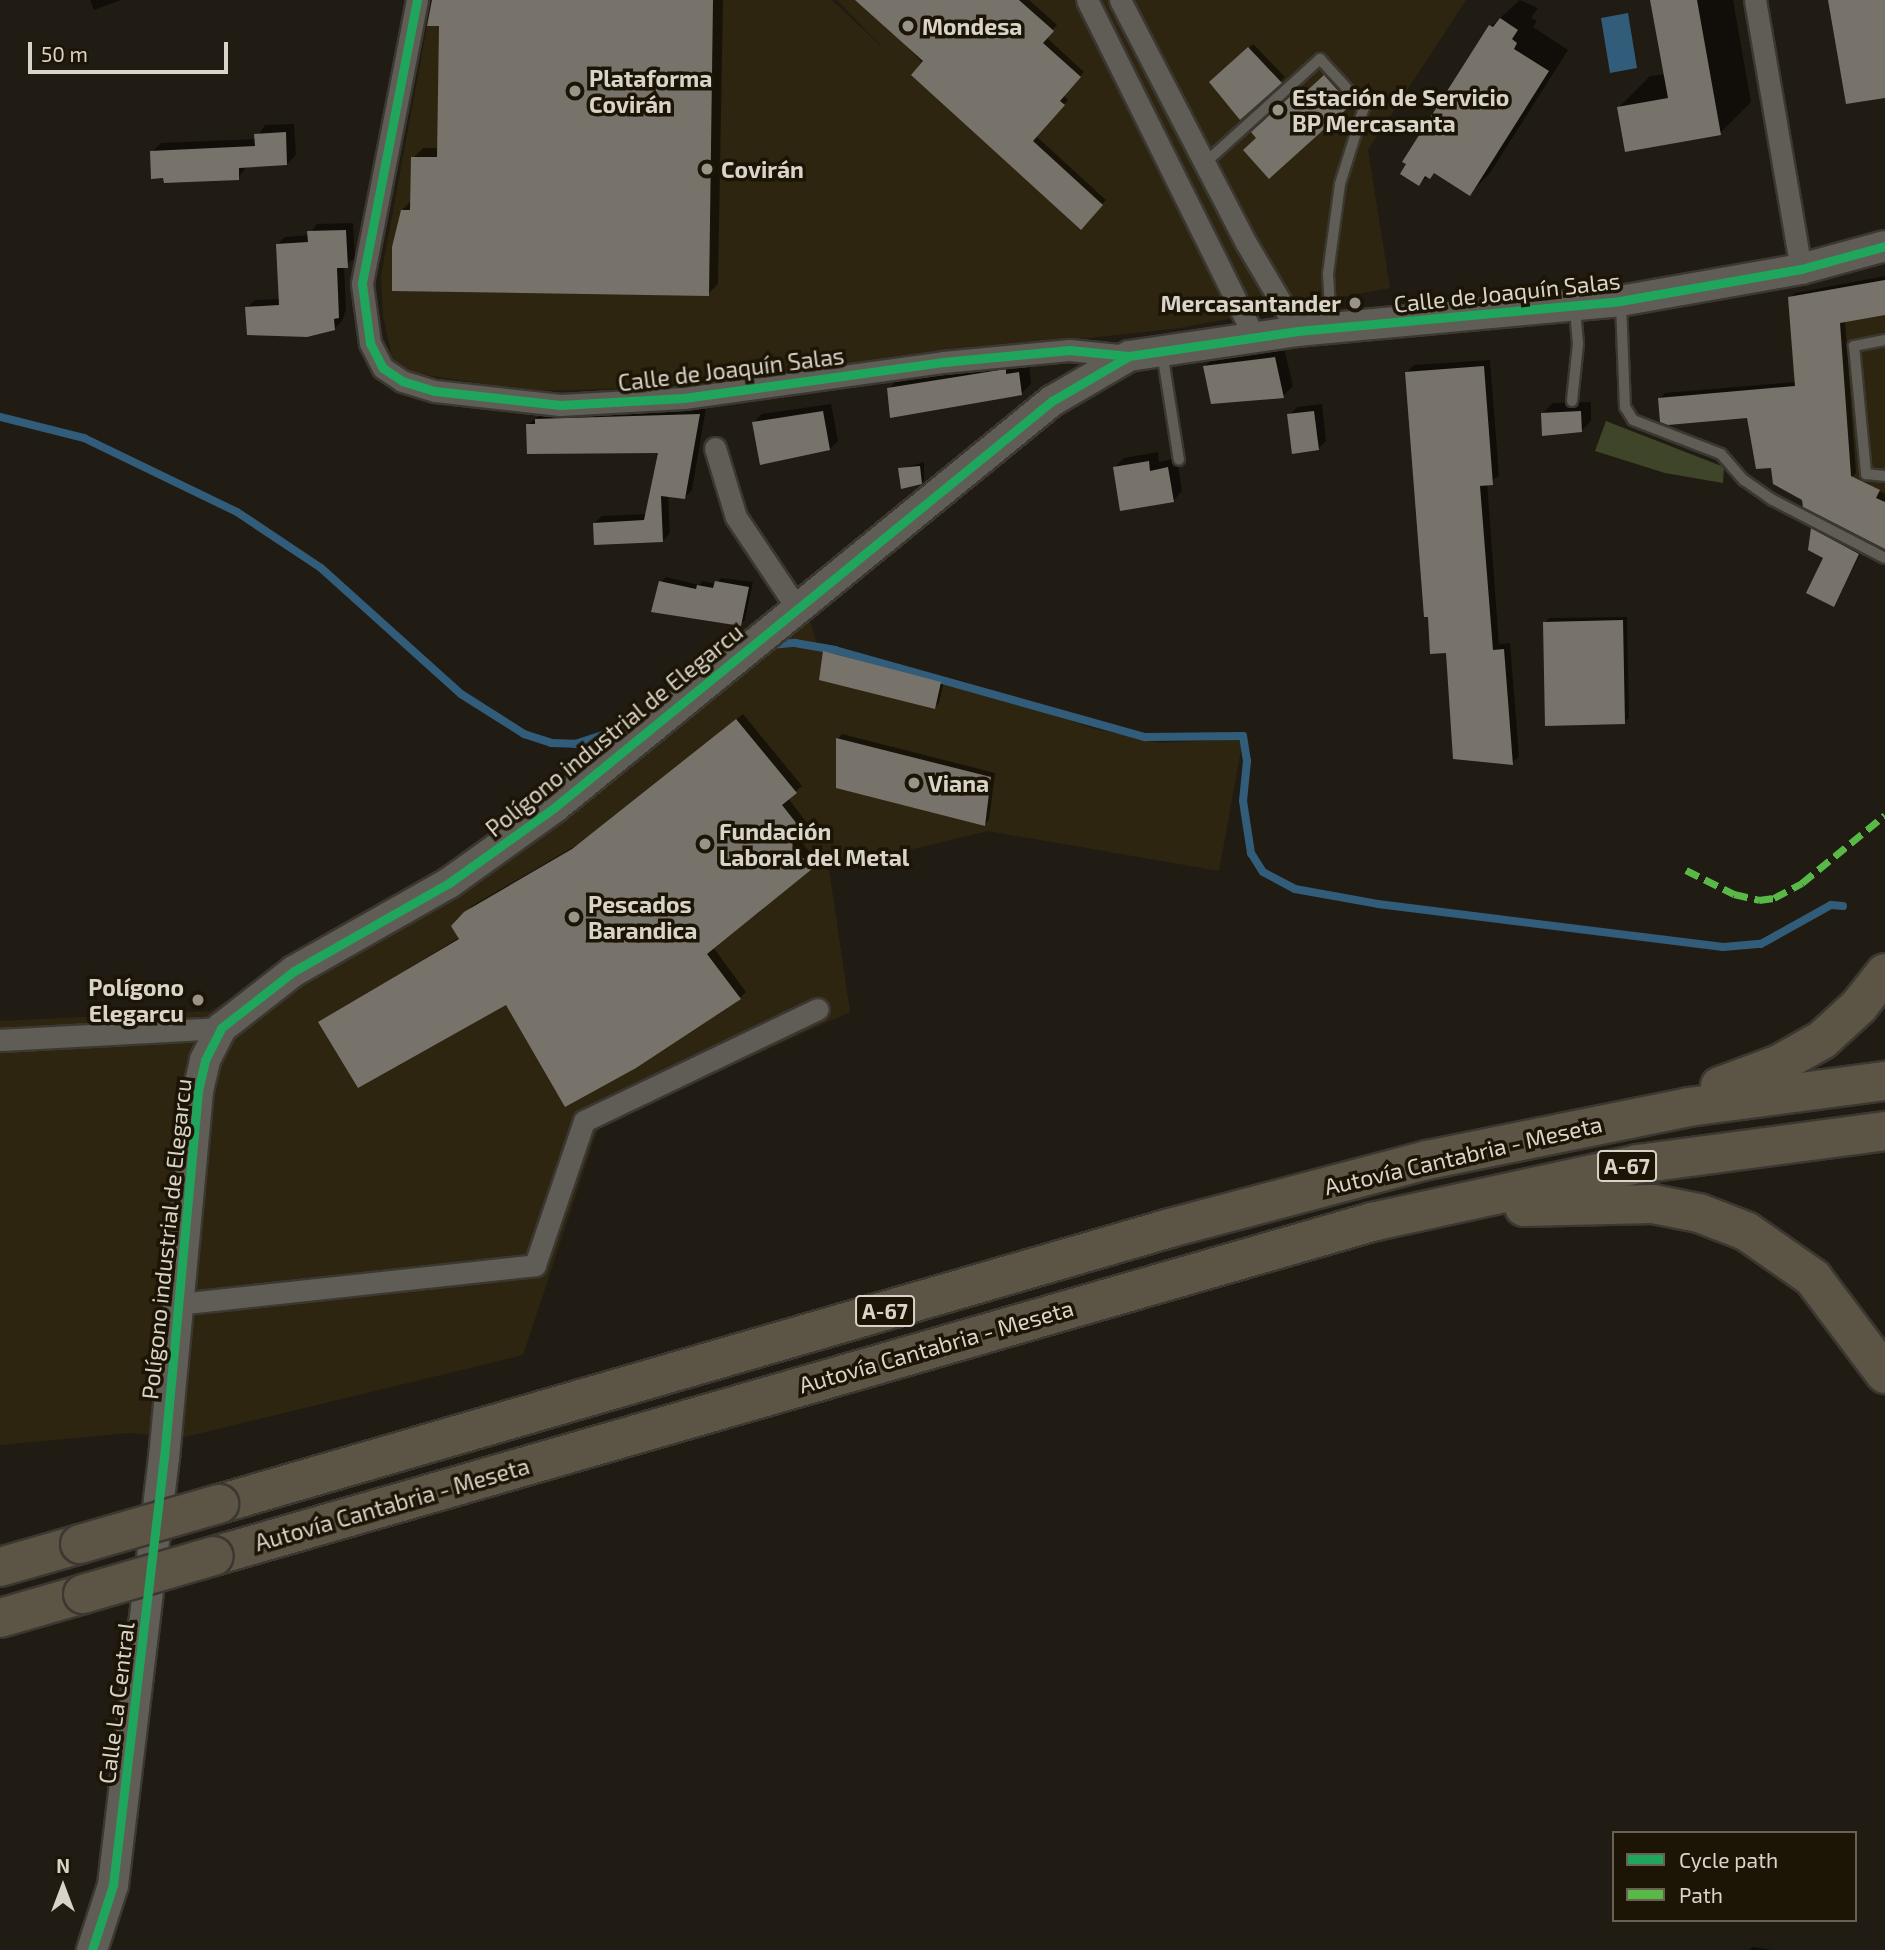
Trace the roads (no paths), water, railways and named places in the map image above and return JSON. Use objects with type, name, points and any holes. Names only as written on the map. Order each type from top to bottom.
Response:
[{"type":"highway","points":[[1555,1131],[1695,1094],[1779,1064],[1842,1024],[1885,973]]},
{"type":"highway","name":"Autovía Cantabria - Meseta","points":[[0,1567],[1170,1228],[1555,1131],[1689,1107],[1885,1081]]},
{"type":"highway","name":"Autovía Cantabria - Meseta","points":[[0,1618],[1372,1222],[1638,1164],[1885,1130]]},
{"type":"highway","points":[[1372,1222],[1556,1203],[1653,1204],[1699,1213],[1762,1240],[1801,1267],[1836,1304],[1885,1374]]},
{"type":"street","name":"Calle de Joaquín Salas","points":[[417,0],[362,284],[370,343],[383,368],[402,381],[435,391],[560,405],[684,398],[943,362],[1069,350],[1129,356]]},
{"type":"street","points":[[1087,0],[1254,336]]},
{"type":"street","points":[[1120,0],[1206,162],[1245,243],[1298,331]]},
{"type":"street","points":[[1755,0],[1801,270]]},
{"type":"street","name":"Calle de Joaquín Salas","points":[[797,608],[1052,401],[1129,356],[1161,348],[1298,331],[1620,301],[1801,270],[1885,246]]},
{"type":"street","points":[[715,448],[736,517],[797,608]]},
{"type":"street","name":"Polígono industrial de Elegarcu","points":[[164,1458],[198,1091],[205,1060],[221,1028],[293,971],[449,883],[555,807],[797,608]]},
{"type":"street","name":"Polígono industrial de Elegarcu","points":[[178,1304],[535,1265],[584,1121],[818,1009]]},
{"type":"street","points":[[0,1040],[221,1028]]},
{"type":"street","name":"Calle La Central","points":[[92,1950],[113,1885],[164,1458]]},
{"type":"lane","points":[[1206,162],[1320,59],[1364,107],[1340,184],[1328,274],[1331,328]]},
{"type":"lane","name":"Calle de Joaquín Salas","points":[[1620,301],[1625,407],[1633,420],[1721,454],[1744,480],[1773,500],[1885,558]]},
{"type":"lane","name":"Calle de Joaquín Salas","points":[[1572,401],[1578,344],[1575,307]]},
{"type":"lane","points":[[1885,340],[1854,346],[1867,474],[1885,476]]},
{"type":"lane","points":[[1161,348],[1179,460]]},
{"type":"water","points":[[1628,13],[1637,68],[1610,73],[1601,18]]},
{"type":"waterway","points":[[0,417],[84,438],[237,512],[321,568],[461,694],[524,734],[551,743],[575,744],[636,724]]},
{"type":"waterway","points":[[770,645],[795,643],[835,650],[1145,737],[1243,736],[1247,761],[1243,801],[1251,853],[1263,872],[1295,889],[1378,904],[1723,947],[1761,944],[1831,905],[1843,906]]},
{"type":"place","name":"Mondesa","points":[[908,26]]},
{"type":"place","name":"Plataforma Covirán","points":[[575,91]]},
{"type":"place","name":"Estación de Servicio BP Mercasanta","points":[[1278,110]]},
{"type":"place","name":"Covirán","points":[[707,169]]},
{"type":"place","name":"Mercasantander","points":[[1355,303]]},
{"type":"place","name":"Viana","points":[[914,783]]},
{"type":"place","name":"Fundación Laboral del Metal","points":[[705,844]]},
{"type":"place","name":"Pescados Barandica","points":[[574,917]]},
{"type":"place","name":"Polígono Elegarcu","points":[[198,1000]]}]
